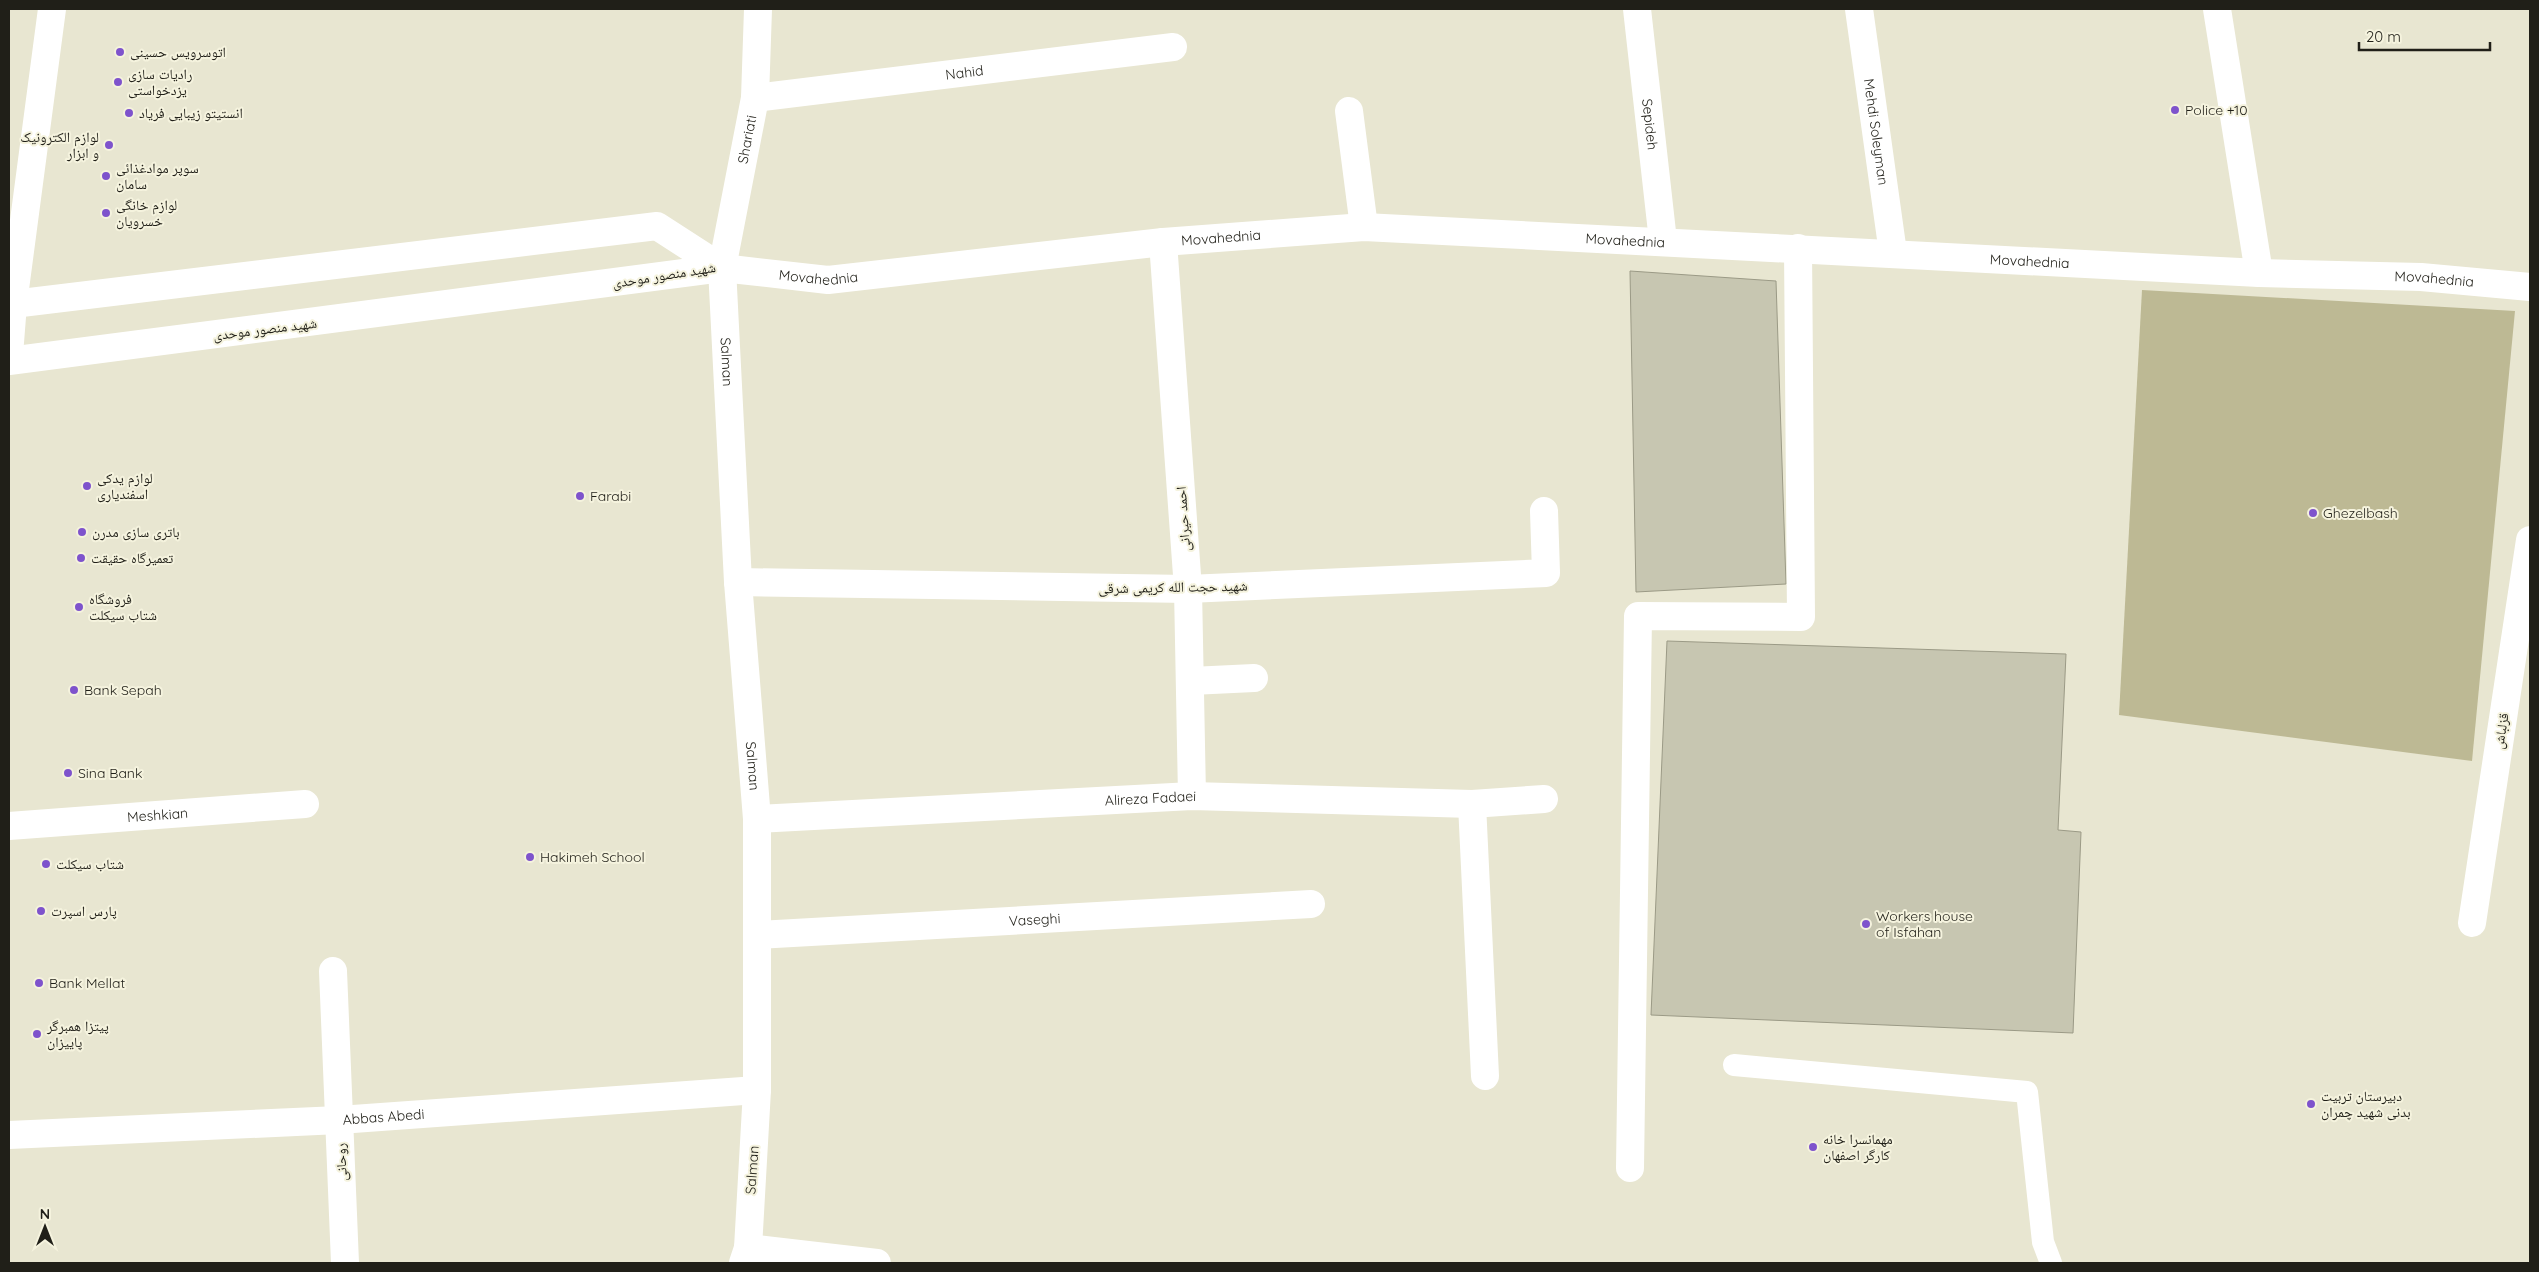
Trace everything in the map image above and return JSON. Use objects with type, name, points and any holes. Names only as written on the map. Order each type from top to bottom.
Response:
[{"type":"street","points":[[9,355],[13,304],[52,9]]},
{"type":"street","name":"Shariati","points":[[722,268],[755,98],[758,9]]},
{"type":"street","name":"Sepideh","points":[[1638,9],[1663,241]]},
{"type":"street","name":"Mehdi Soleyman","points":[[1859,9],[1893,253]]},
{"type":"street","points":[[2217,9],[2259,273]]},
{"type":"street","name":"Nahid","points":[[755,98],[1173,47]]},
{"type":"street","points":[[1349,111],[1364,227]]},
{"type":"street","name":"شهید منصور موحدی","points":[[13,304],[657,226],[722,268]]},
{"type":"street","name":"Movahednia","points":[[722,268],[828,280],[1163,242],[1364,227],[2259,273],[2421,277],[2530,287]]},
{"type":"street","name":"احمد حیرانی","points":[[1163,242],[1188,589],[1192,796]]},
{"type":"street","points":[[1630,1168],[1638,616],[1801,617],[1798,248]]},
{"type":"street","name":"شهید منصور موحدی","points":[[9,361],[722,268]]},
{"type":"street","name":"Salman","points":[[722,268],[738,582],[757,819],[759,935],[757,1090],[746,1256]]},
{"type":"street","name":"شهید حجت الله کریمی شرقی","points":[[738,582],[1188,589],[1546,573],[1544,511]]},
{"type":"street","name":"قزلباش","points":[[2472,922],[2522,643],[2530,540]]},
{"type":"street","points":[[1191,681],[1254,678]]},
{"type":"street","name":"Alireza Fadaei","points":[[757,819],[1192,796],[1472,804],[1544,799]]},
{"type":"street","name":"Meshkian","points":[[9,826],[305,804]]},
{"type":"street","points":[[1472,804],[1485,1076]]},
{"type":"street","name":"Vaseghi","points":[[759,935],[1312,904]]},
{"type":"street","name":"روحانی","points":[[333,971],[345,1263]]},
{"type":"street","name":"Abbas Abedi","points":[[9,1135],[339,1120],[757,1090]]},
{"type":"street","points":[[746,1256],[876,1263]]},
{"type":"lane","points":[[1734,1065],[2027,1092],[2043,1242],[2051,1263]]},
{"type":"shaded area","name":"Ghezelbash","points":[[2142,290],[2515,311],[2472,761],[2119,715]]},
{"type":"building","points":[[1630,271],[1776,281],[1786,584],[1636,592]]},
{"type":"building","name":"Workers house of Isfahan","points":[[1667,641],[2066,654],[2058,830],[2081,832],[2073,1033],[1651,1015]]},
{"type":"place","name":"اتوسرویس حسینی","points":[[120,52]]},
{"type":"place","name":"رادیات سازی یزدخواستی","points":[[118,82]]},
{"type":"place","name":"Police +10","points":[[2175,110]]},
{"type":"place","name":"انستیتو زیبایی فریاد","points":[[129,113]]},
{"type":"place","name":"لوازم الکترونیک و ابزار","points":[[109,145]]},
{"type":"place","name":"سوپر موادغذائی سامان","points":[[106,176]]},
{"type":"place","name":"لوازم خانگی خسرویان","points":[[106,213]]},
{"type":"place","name":"لوازم یدکی اسفندیاری","points":[[87,486]]},
{"type":"place","name":"Farabi","points":[[580,496]]},
{"type":"place","name":"Ghezelbash","points":[[2313,513]]},
{"type":"place","name":"باتری سازی مدرن","points":[[82,532]]},
{"type":"place","name":"تعمیرگاه حقیقت","points":[[81,558]]},
{"type":"place","name":"فروشگاه شتاب سیکلت","points":[[79,607]]},
{"type":"place","name":"Bank Sepah","points":[[74,690]]},
{"type":"place","name":"Sina Bank","points":[[68,773]]},
{"type":"place","name":"Hakimeh School","points":[[530,857]]},
{"type":"place","name":"شتاب سیکلت","points":[[46,864]]},
{"type":"place","name":"پارس اسپرت","points":[[41,911]]},
{"type":"place","name":"Workers house of Isfahan","points":[[1866,924]]},
{"type":"place","name":"Bank Mellat","points":[[39,983]]},
{"type":"place","name":"پیتزا همبرگر پاییزان","points":[[37,1034]]},
{"type":"place","name":"دبیرستان تربیت بدنی شهید چمران","points":[[2311,1104]]},
{"type":"place","name":"مهمانسرا خانه کارگر اصفهان","points":[[1813,1147]]}]
